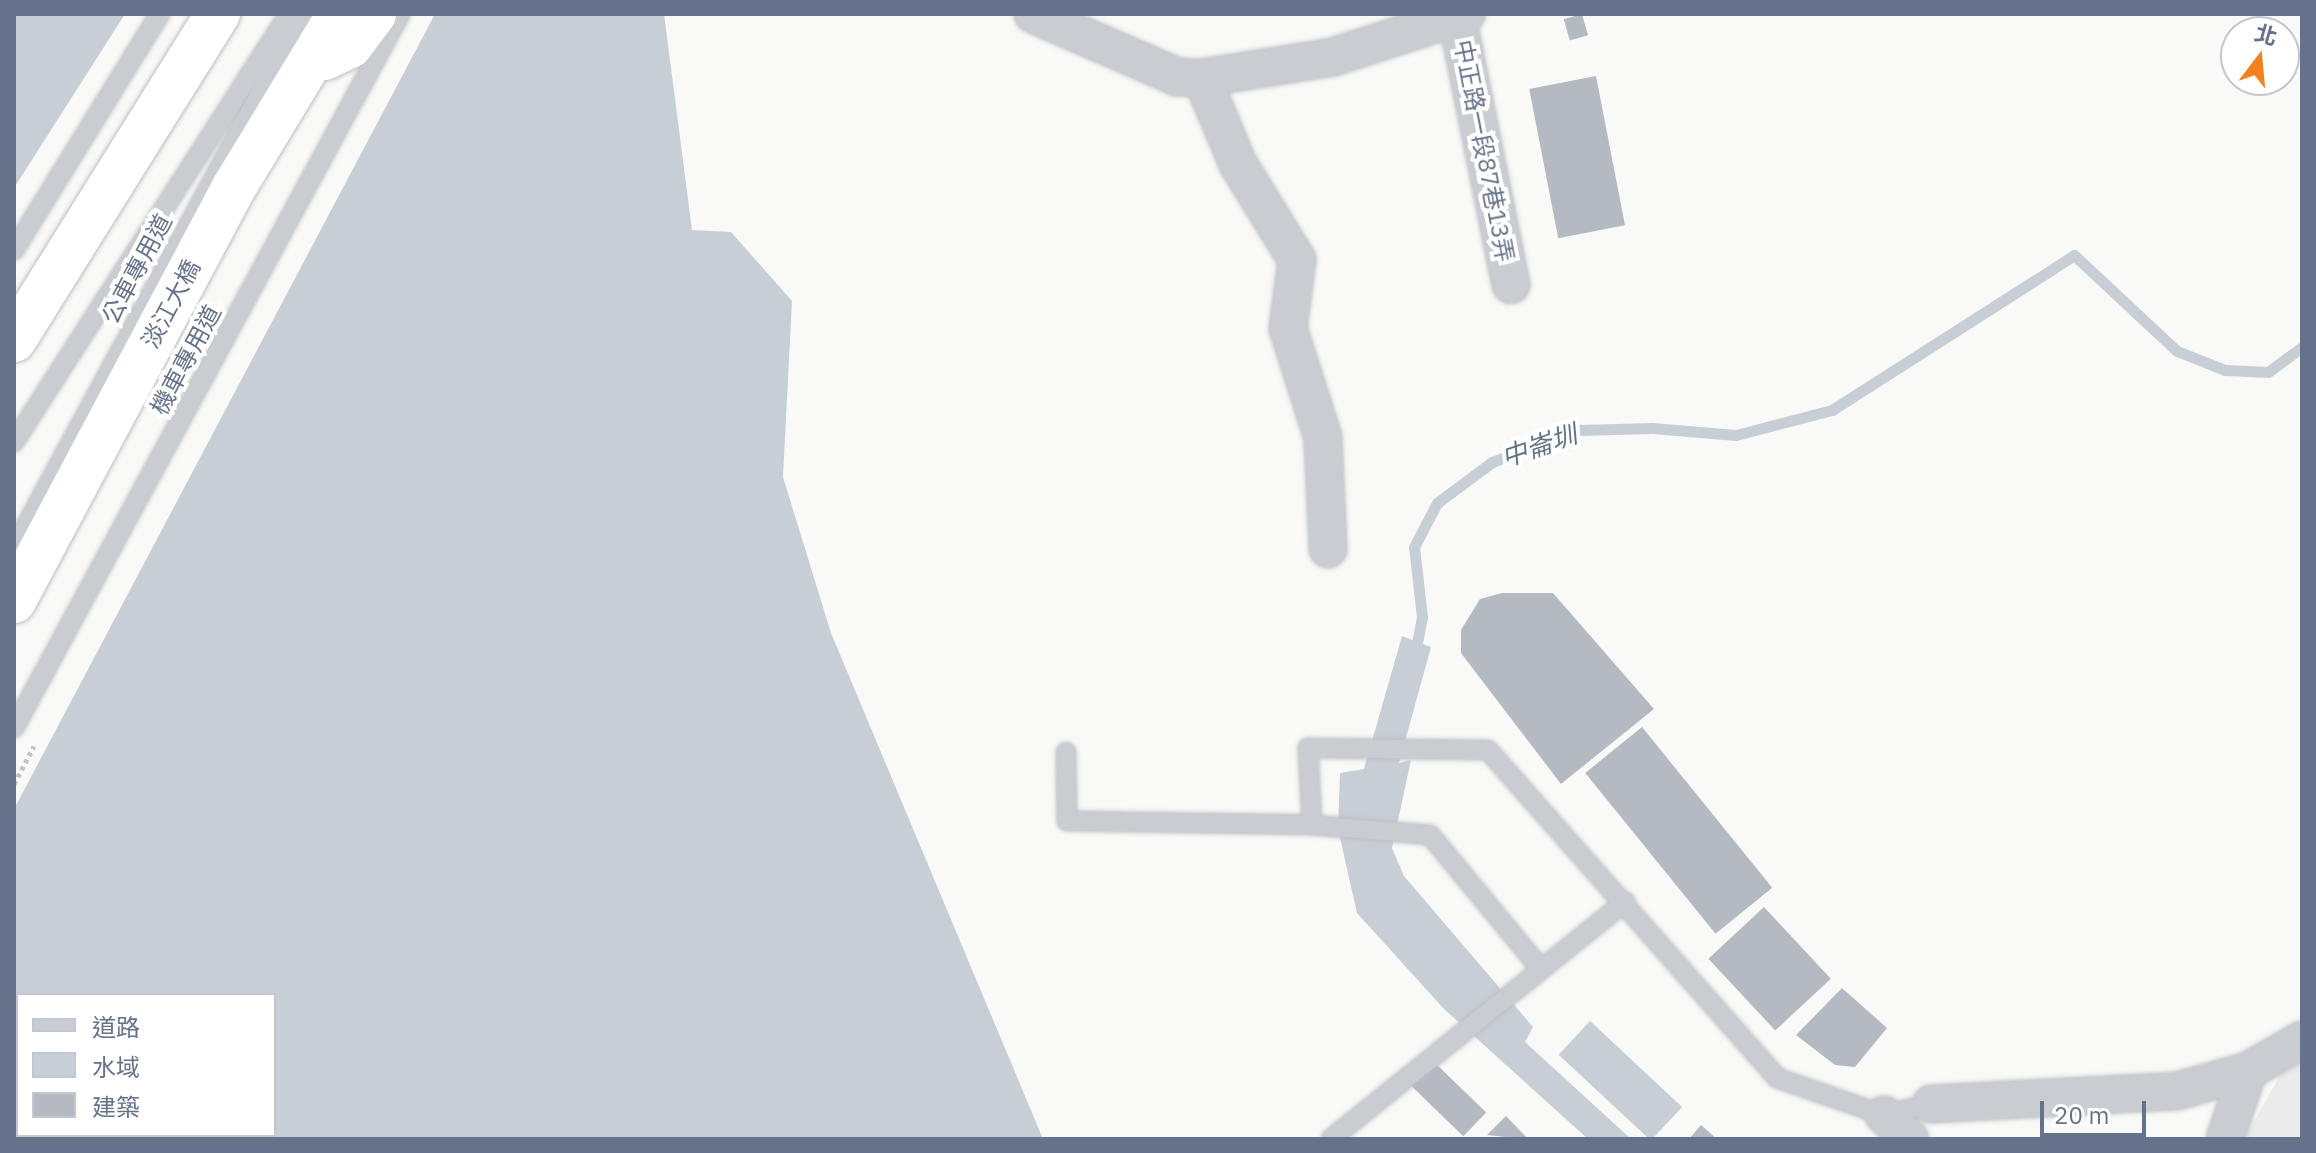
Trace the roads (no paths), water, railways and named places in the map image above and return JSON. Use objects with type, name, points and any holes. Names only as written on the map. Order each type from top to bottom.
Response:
[{"type":"highway","name":"淡江大橋","points":[[14,601],[233,189],[339,14]]},
{"type":"highway","points":[[305,68],[350,46],[374,14]]},
{"type":"highway","points":[[14,340],[214,17]]},
{"type":"street","points":[[1033,14],[1177,77],[1202,78],[1333,57],[1461,16]]},
{"type":"street","name":"中正路一段87巷13弄","points":[[1461,16],[1511,285]]},
{"type":"street","points":[[1202,78],[1238,164],[1297,260],[1288,328],[1323,438],[1328,549]]},
{"type":"street","points":[[1931,1104],[2177,1091],[2248,1071],[2302,1040]]},
{"type":"street","points":[[2225,1139],[2248,1071]]},
{"type":"street","points":[[1884,1115],[1910,1139]]},
{"type":"lane","points":[[14,250],[160,14]]},
{"type":"lane","name":"公車專用道","points":[[14,442],[289,14]]},
{"type":"lane","name":"公車專用道","points":[[14,548],[303,14]]},
{"type":"lane","name":"機車專用道","points":[[14,728],[400,14]]},
{"type":"lane","points":[[1312,825],[1308,748],[1488,750],[1777,1078],[1884,1115],[1931,1104]]},
{"type":"lane","points":[[1066,752],[1067,821],[1312,825],[1401,835],[1430,835],[1540,968]]},
{"type":"lane","points":[[1331,1139],[1625,902]]},
{"type":"water","points":[[14,14],[664,14],[692,230],[731,232],[792,301],[783,477],[831,633],[1043,1139],[14,1139]]},
{"type":"water","points":[[1402,636],[1431,647],[1399,763],[1411,760],[1392,848],[1404,876],[1533,1027],[1525,1042],[1631,1139],[1588,1139],[1444,1009],[1357,913],[1338,829],[1340,773],[1364,769]]},
{"type":"water","points":[[1590,1021],[1682,1107],[1649,1139],[1559,1055]]},
{"type":"waterway","name":"中崙圳","points":[[1415,653],[1422,617],[1414,547],[1437,503],[1492,462],[1579,430],[1652,428],[1736,435],[1832,410],[2074,255],[2177,351],[2225,370],[2268,372],[2302,347]]}]
